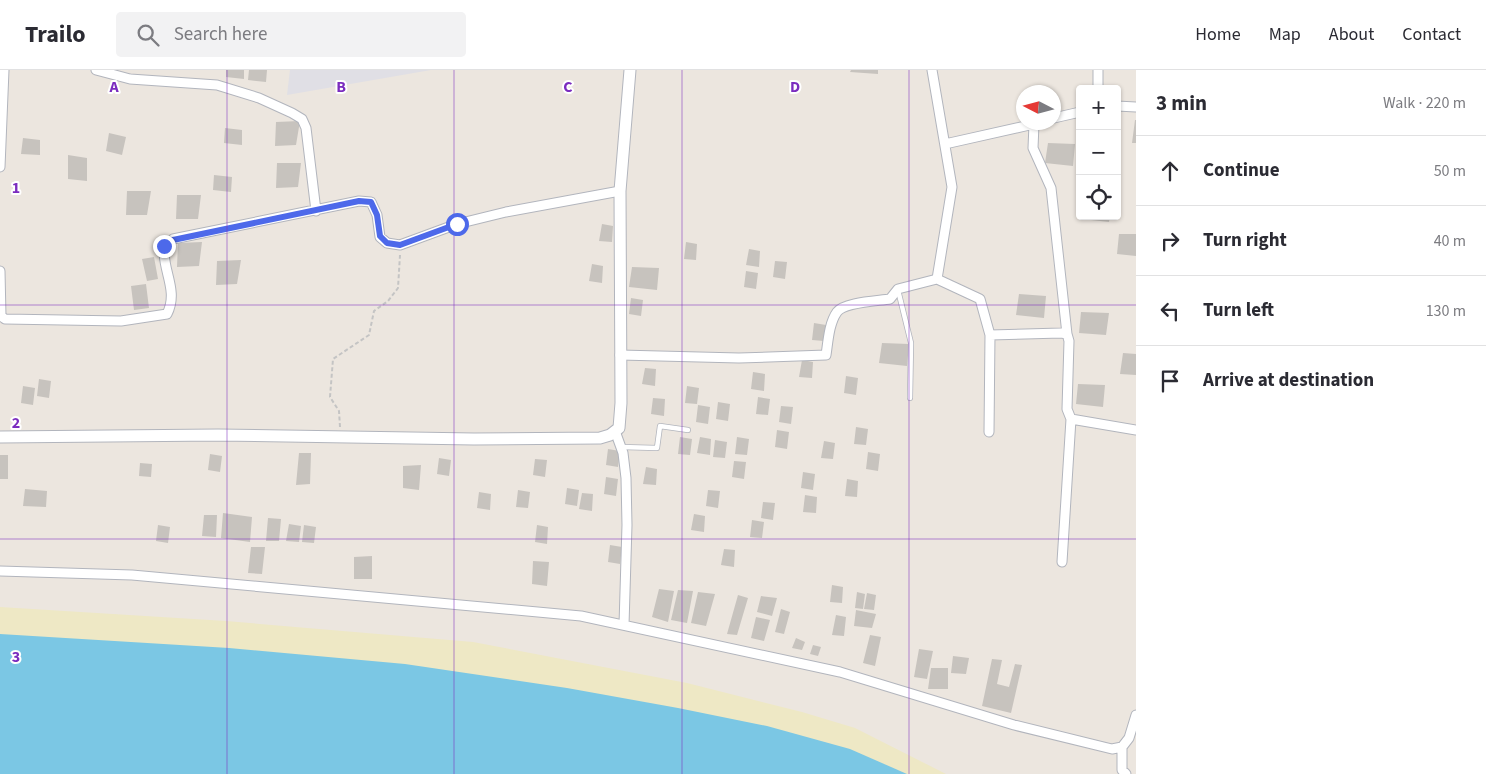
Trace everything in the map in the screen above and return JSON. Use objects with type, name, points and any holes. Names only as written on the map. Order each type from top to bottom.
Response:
[{"type":"street","points":[[0,167],[4,70]]},
{"type":"street","points":[[96,70],[130,79],[217,86],[259,98],[302,119],[306,128],[316,211]]},
{"type":"street","points":[[0,437],[218,435],[474,439],[600,438],[610,435],[619,428],[621,404],[620,191],[630,70]]},
{"type":"street","points":[[932,70],[951,178],[951,197],[937,279]]},
{"type":"street","points":[[1098,70],[1098,85]]},
{"type":"street","points":[[1121,106],[1136,107]]},
{"type":"street","points":[[1061,116],[1076,113]]},
{"type":"street","points":[[945,144],[1016,128]]},
{"type":"street","points":[[1035,130],[1032,148],[1051,188],[1069,341],[1067,409],[1071,419],[1062,562]]},
{"type":"street","points":[[0,271],[1,316],[3,319],[120,321],[167,314],[172,304],[172,291],[164,257],[164,246],[173,240],[359,201],[371,202],[377,215],[380,236],[387,243],[400,245],[457,224],[498,214],[620,191]]},
{"type":"street","points":[[620,355],[738,358],[826,355],[831,328],[837,312],[846,306],[890,299],[898,289],[937,279],[980,299],[990,335],[989,432]]},
{"type":"street","points":[[990,335],[1067,334]]},
{"type":"street","points":[[1071,419],[1136,430]]},
{"type":"street","points":[[615,431],[621,447],[626,478],[627,516],[624,626]]},
{"type":"street","points":[[0,571],[132,574],[581,616],[840,672],[1014,725],[1112,749],[1122,747]]},
{"type":"street","points":[[1126,774],[1122,770],[1122,747],[1129,738],[1136,715]]},
{"type":"lane","points":[[898,289],[911,343],[910,398]]},
{"type":"lane","points":[[621,447],[657,448],[660,426],[688,430]]},
{"type":"path","points":[[340,437],[339,411],[330,397],[333,359],[369,336],[374,311],[388,301],[398,288],[400,245]]},
{"type":"shaded area","points":[[290,70],[431,70],[287,95]]},
{"type":"sand","points":[[0,607],[226,621],[473,642],[687,683],[802,712],[855,728],[946,774],[890,774],[0,647]]},
{"type":"water","points":[[0,634],[229,648],[405,664],[567,688],[767,726],[850,749],[907,774],[0,774]]},
{"type":"building","points":[[226,70],[244,70],[244,79],[226,77]]},
{"type":"building","points":[[249,70],[267,70],[266,82],[248,80]]},
{"type":"building","points":[[851,70],[878,70],[878,74],[850,72]]},
{"type":"building","points":[[1135,120],[1136,143],[1132,143]]},
{"type":"building","points":[[300,121],[296,145],[275,146],[276,122]]},
{"type":"building","points":[[225,128],[242,130],[242,145],[224,143]]},
{"type":"building","points":[[109,133],[126,137],[122,155],[106,151]]},
{"type":"building","points":[[23,138],[40,140],[40,155],[21,154]]},
{"type":"building","points":[[1048,143],[1075,144],[1073,166],[1045,163]]},
{"type":"building","points":[[68,155],[87,158],[87,181],[68,179]]},
{"type":"building","points":[[277,163],[301,163],[298,187],[276,188]]},
{"type":"building","points":[[214,175],[232,177],[231,192],[213,190]]},
{"type":"building","points":[[127,191],[151,191],[147,215],[126,215]]},
{"type":"building","points":[[177,195],[201,195],[198,219],[176,219]]},
{"type":"building","points":[[1091,220],[1109,220],[1109,222]]},
{"type":"building","points":[[602,224],[613,226],[612,242],[599,241]]},
{"type":"building","points":[[1119,234],[1136,234],[1136,256],[1117,254]]},
{"type":"building","points":[[202,242],[199,266],[177,267],[178,243]]},
{"type":"building","points":[[686,242],[697,244],[696,260],[684,259]]},
{"type":"building","points":[[749,249],[760,251],[759,267],[746,265]]},
{"type":"building","points":[[154,257],[158,279],[147,281],[142,259]]},
{"type":"building","points":[[241,260],[237,284],[216,285],[217,261]]},
{"type":"building","points":[[775,261],[787,262],[785,279],[773,277]]},
{"type":"building","points":[[592,264],[603,266],[602,283],[589,281]]},
{"type":"building","points":[[632,267],[659,268],[657,290],[629,287]]},
{"type":"building","points":[[746,271],[758,273],[756,289],[744,287]]},
{"type":"building","points":[[146,284],[149,308],[134,310],[131,286]]},
{"type":"building","points":[[1019,294],[1046,296],[1044,318],[1016,315]]},
{"type":"building","points":[[631,298],[643,300],[641,316],[629,314]]},
{"type":"building","points":[[1081,312],[1109,313],[1106,335],[1079,333]]},
{"type":"building","points":[[814,323],[826,325],[824,341],[812,340]]},
{"type":"building","points":[[882,343],[909,344],[907,366],[879,363]]},
{"type":"building","points":[[1123,353],[1136,354],[1136,375],[1120,374]]},
{"type":"building","points":[[802,360],[813,362],[812,378],[799,377]]},
{"type":"building","points":[[645,368],[656,369],[655,386],[642,384]]},
{"type":"building","points":[[753,372],[765,374],[764,391],[751,389]]},
{"type":"building","points":[[846,376],[858,378],[856,395],[844,393]]},
{"type":"building","points":[[39,379],[51,381],[49,398],[37,396]]},
{"type":"building","points":[[1078,384],[1105,385],[1103,407],[1076,404]]},
{"type":"building","points":[[23,386],[35,388],[33,405],[21,403]]},
{"type":"building","points":[[687,386],[699,388],[697,404],[685,403]]},
{"type":"building","points":[[758,397],[770,399],[768,415],[756,414]]},
{"type":"building","points":[[653,398],[665,399],[664,416],[651,414]]},
{"type":"building","points":[[718,402],[730,404],[728,421],[716,419]]},
{"type":"building","points":[[698,405],[710,407],[708,424],[696,422]]},
{"type":"building","points":[[781,406],[793,407],[791,424],[779,422]]},
{"type":"building","points":[[856,427],[868,429],[866,445],[854,444]]},
{"type":"building","points":[[777,430],[789,432],[787,449],[775,447]]},
{"type":"building","points":[[680,437],[692,439],[690,455],[678,454]]},
{"type":"building","points":[[700,437],[711,439],[710,455],[697,453]]},
{"type":"building","points":[[737,437],[749,439],[747,455],[735,454]]},
{"type":"building","points":[[715,440],[727,442],[725,458],[713,457]]},
{"type":"building","points":[[824,441],[835,443],[833,459],[821,458]]},
{"type":"building","points":[[608,449],[620,451],[618,467],[606,465]]},
{"type":"building","points":[[868,452],[880,454],[878,471],[866,469]]},
{"type":"building","points":[[299,453],[311,453],[310,484],[296,485]]},
{"type":"building","points":[[210,454],[222,456],[220,472],[208,470]]},
{"type":"building","points":[[0,455],[8,455],[8,479],[0,479]]},
{"type":"building","points":[[439,458],[451,460],[449,476],[437,474]]},
{"type":"building","points":[[535,459],[547,460],[545,477],[533,475]]},
{"type":"building","points":[[734,461],[746,462],[744,479],[732,477]]},
{"type":"building","points":[[140,463],[152,464],[151,477],[139,476]]},
{"type":"building","points":[[421,465],[419,490],[403,488],[403,466]]},
{"type":"building","points":[[646,467],[657,469],[656,485],[643,484]]},
{"type":"building","points":[[803,472],[815,474],[813,490],[801,488]]},
{"type":"building","points":[[606,477],[618,479],[616,496],[604,494]]},
{"type":"building","points":[[847,479],[858,481],[857,497],[845,496]]},
{"type":"building","points":[[567,488],[579,490],[577,506],[565,504]]},
{"type":"building","points":[[25,489],[47,491],[46,507],[23,506]]},
{"type":"building","points":[[518,490],[530,492],[528,508],[516,507]]},
{"type":"building","points":[[708,490],[720,491],[718,508],[706,506]]},
{"type":"building","points":[[479,492],[491,494],[490,510],[477,508]]},
{"type":"building","points":[[582,493],[593,494],[592,511],[579,509]]},
{"type":"building","points":[[805,495],[817,497],[816,513],[803,512]]},
{"type":"building","points":[[763,502],[775,503],[773,520],[761,518]]},
{"type":"building","points":[[223,513],[252,517],[250,542],[221,538]]},
{"type":"building","points":[[694,514],[705,516],[704,532],[691,530]]},
{"type":"building","points":[[204,515],[217,515],[216,537],[202,536]]},
{"type":"building","points":[[268,518],[281,519],[279,541],[266,541]]},
{"type":"building","points":[[752,520],[764,522],[762,538],[750,537]]},
{"type":"building","points":[[289,524],[301,526],[299,542],[286,541]]},
{"type":"building","points":[[158,525],[170,527],[168,543],[156,541]]},
{"type":"building","points":[[304,525],[316,527],[314,543],[302,542]]},
{"type":"building","points":[[537,525],[548,527],[547,544],[535,542]]},
{"type":"building","points":[[610,545],[622,547],[620,564],[608,562]]},
{"type":"building","points":[[251,547],[265,547],[262,574],[248,573]]},
{"type":"building","points":[[724,549],[735,550],[734,567],[721,565]]},
{"type":"building","points":[[372,556],[372,579],[354,579],[354,557]]},
{"type":"building","points":[[533,561],[549,562],[547,586],[532,584]]},
{"type":"building","points":[[832,585],[843,587],[842,603],[830,602]]},
{"type":"building","points":[[659,589],[674,591],[668,622],[652,617]]},
{"type":"building","points":[[678,590],[693,591],[687,623],[671,620]]},
{"type":"building","points":[[698,592],[715,594],[706,626],[691,623]]},
{"type":"building","points":[[857,592],[865,594],[863,609],[855,608]]},
{"type":"building","points":[[867,593],[876,595],[874,610],[864,609]]},
{"type":"building","points":[[738,595],[748,598],[737,635],[727,634]]},
{"type":"building","points":[[761,596],[777,598],[772,616],[757,612]]},
{"type":"building","points":[[781,609],[790,612],[784,634],[775,632]]},
{"type":"building","points":[[856,610],[876,614],[872,628],[854,626]]},
{"type":"building","points":[[836,615],[846,617],[844,636],[832,635]]},
{"type":"building","points":[[756,617],[770,620],[764,641],[751,638]]},
{"type":"building","points":[[870,635],[881,637],[875,666],[863,663]]},
{"type":"building","points":[[796,638],[805,642],[802,650],[792,648]]},
{"type":"building","points":[[813,645],[821,647],[818,656],[810,654]]},
{"type":"building","points":[[919,649],[933,651],[927,679],[914,677]]},
{"type":"building","points":[[953,656],[969,658],[966,674],[951,673]]},
{"type":"building","points":[[992,659],[1002,660],[997,684],[1009,687],[1015,664],[1022,665],[1011,713],[982,706]]},
{"type":"building","points":[[931,668],[948,668],[948,689],[928,689]]},
{"type":"route","points":[[164,246],[173,240],[359,201],[371,202],[377,215],[380,236],[387,243],[400,245],[457,224]]}]
